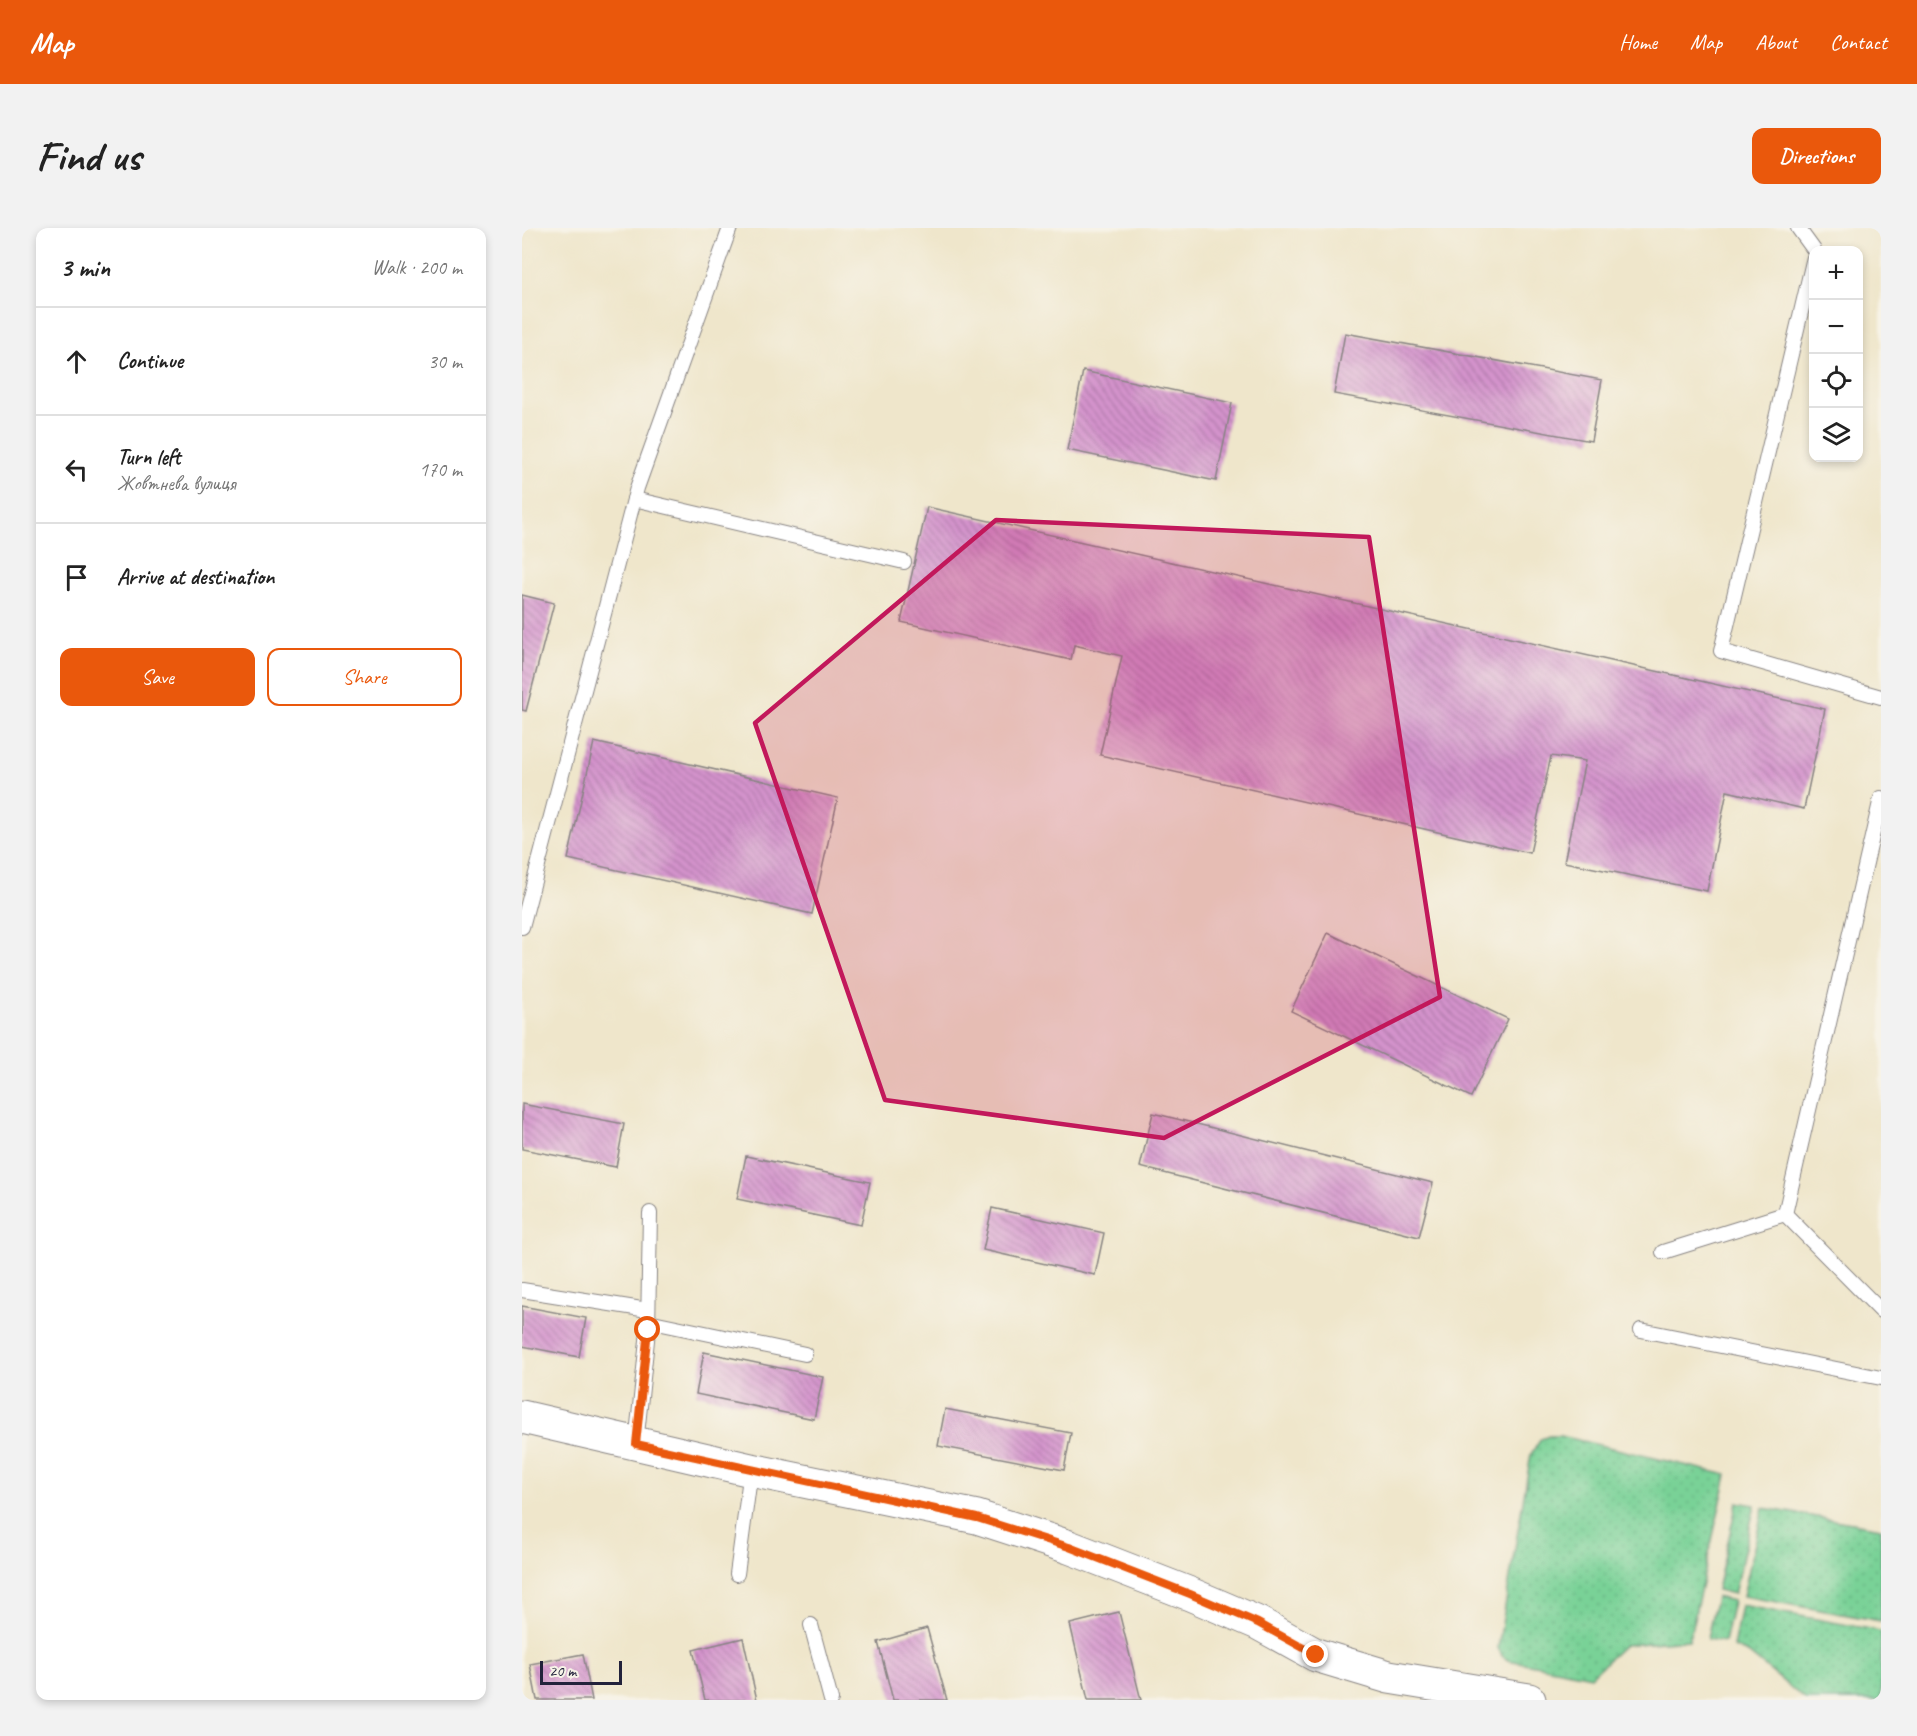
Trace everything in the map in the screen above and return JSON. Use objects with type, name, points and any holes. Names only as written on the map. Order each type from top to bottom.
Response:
[{"type":"street","points":[[522,1417],[751,1470],[977,1518],[1069,1547],[1190,1594],[1258,1623],[1316,1655],[1389,1677],[1529,1700]]},
{"type":"lane","points":[[522,927],[634,499],[730,228]]},
{"type":"lane","points":[[1798,228],[1811,246]]},
{"type":"lane","points":[[1809,278],[1721,651],[1881,697]]},
{"type":"lane","points":[[634,499],[904,562]]},
{"type":"lane","points":[[1785,1214],[1881,798]]},
{"type":"lane","points":[[636,1444],[648,1316],[650,1213]]},
{"type":"lane","points":[[1663,1252],[1785,1214]]},
{"type":"lane","points":[[1785,1214],[1881,1311]]},
{"type":"lane","points":[[522,1290],[648,1316],[805,1354]]},
{"type":"lane","points":[[1641,1330],[1881,1378]]},
{"type":"lane","points":[[737,1574],[751,1470]]},
{"type":"lane","points":[[811,1625],[831,1700]]},
{"type":"highlighted area","points":[[996,520],[1369,537],[1440,997],[1164,1138],[885,1100],[755,723]]},
{"type":"green space","points":[[1561,1436],[1727,1475],[1689,1640],[1624,1645],[1591,1676],[1508,1660],[1502,1656],[1498,1648],[1531,1454],[1541,1439]]},
{"type":"green space","points":[[1737,1502],[1755,1505],[1734,1594],[1717,1590]]},
{"type":"green space","points":[[1763,1508],[1881,1528],[1881,1621],[1743,1596]]},
{"type":"green space","points":[[1716,1597],[1733,1601],[1724,1642],[1707,1639]]},
{"type":"green space","points":[[1741,1605],[1881,1631],[1881,1700],[1806,1700],[1748,1653],[1733,1647]]},
{"type":"building","points":[[1345,333],[1602,380],[1591,441],[1334,394]]},
{"type":"building","points":[[1083,371],[1232,403],[1216,481],[1067,450]]},
{"type":"building","points":[[927,507],[1825,709],[1804,809],[1727,791],[1707,891],[1564,862],[1585,761],[1551,756],[1530,853],[1100,755],[1122,656],[1074,645],[1071,660],[901,622]]},
{"type":"building","points":[[522,595],[554,603],[526,711],[522,710]]},
{"type":"building","points":[[594,742],[838,798],[812,914],[568,859]]},
{"type":"building","points":[[1328,933],[1508,1019],[1471,1097],[1291,1011]]},
{"type":"building","points":[[522,1104],[624,1124],[616,1167],[522,1149]]},
{"type":"building","points":[[1153,1113],[1433,1183],[1419,1237],[1140,1167]]},
{"type":"building","points":[[746,1156],[870,1182],[861,1225],[737,1199]]},
{"type":"building","points":[[992,1208],[1104,1233],[1095,1275],[983,1250]]},
{"type":"building","points":[[522,1306],[586,1318],[579,1357],[522,1346]]},
{"type":"building","points":[[704,1352],[823,1377],[814,1419],[696,1394]]},
{"type":"building","points":[[945,1409],[1071,1433],[1064,1470],[938,1446]]},
{"type":"building","points":[[1119,1612],[1141,1700],[1088,1700],[1070,1624]]},
{"type":"building","points":[[927,1628],[947,1700],[893,1700],[878,1642]]},
{"type":"building","points":[[743,1638],[757,1700],[705,1700],[693,1650]]},
{"type":"building","points":[[583,1654],[592,1700],[537,1700],[530,1664]]},
{"type":"route","points":[[648,1330],[636,1444],[977,1518],[1069,1547],[1190,1594],[1258,1623],[1316,1655]]}]
